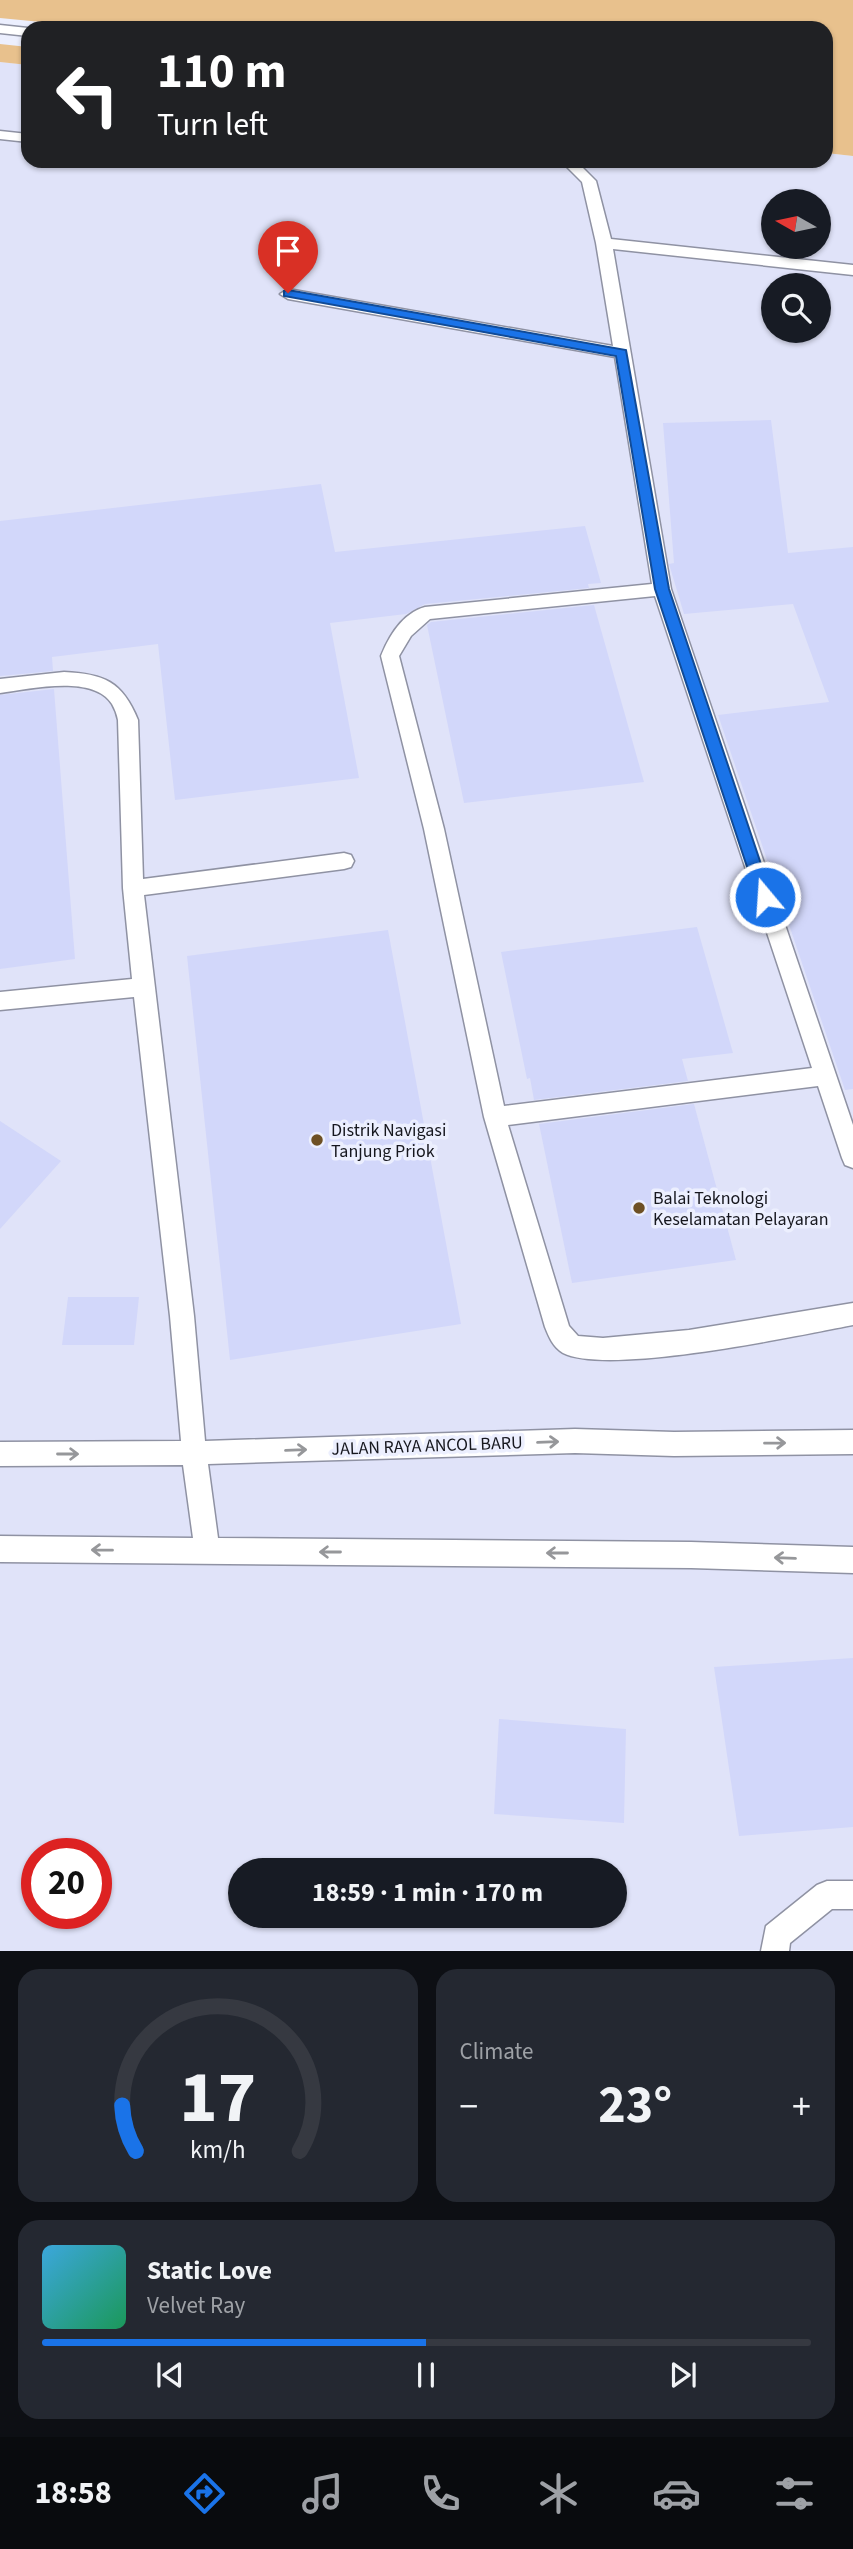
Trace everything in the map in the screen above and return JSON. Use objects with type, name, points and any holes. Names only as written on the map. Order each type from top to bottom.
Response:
[{"type":"lane","points":[[0,29],[21,31]]},
{"type":"lane","points":[[0,135],[21,137]]},
{"type":"lane","points":[[575,168],[589,181],[604,243],[662,589],[853,1158]]},
{"type":"lane","points":[[604,243],[853,270]]},
{"type":"lane","points":[[288,293],[622,353]]},
{"type":"lane","points":[[662,589],[425,613],[409,625],[396,640],[390,656],[434,829],[495,1117],[557,1327],[565,1342],[593,1350],[650,1345],[749,1334],[853,1314]]},
{"type":"lane","points":[[0,686],[91,681],[109,689],[119,699],[128,720],[134,888],[143,987],[207,1551]]},
{"type":"lane","points":[[134,888],[344,861]]},
{"type":"lane","points":[[0,1001],[143,987]]},
{"type":"lane","points":[[495,1117],[824,1076]]},
{"type":"lane","name":"JALAN RAYA ANCOL BARU","points":[[0,1454],[194,1453],[575,1441],[674,1444],[853,1442]]},
{"type":"lane","points":[[0,1549],[691,1555],[853,1560]]},
{"type":"lane","points":[[775,1951],[776,1937],[827,1895],[853,1895]]},
{"type":"shaded area","points":[[0,0],[853,0],[853,156],[833,154],[833,21],[21,21],[21,64],[0,62]]},
{"type":"shaded area","points":[[0,62],[21,64],[21,168],[833,168],[833,154],[853,156],[853,1950],[0,1951]]},
{"type":"pier","points":[[0,18],[31,21],[21,21],[21,46],[0,44]]},
{"type":"building","points":[[771,420],[788,553],[853,547],[853,1089],[845,1090],[718,715],[829,702],[793,604],[684,614],[669,564],[674,563],[663,423]]},
{"type":"building","points":[[321,484],[335,552],[585,526],[601,583],[588,584],[589,588],[425,604],[406,614],[330,623],[359,778],[175,800],[158,644],[52,657],[53,671],[0,676],[0,521]]},
{"type":"building","points":[[594,605],[644,782],[464,803],[427,625],[431,622]]},
{"type":"building","points":[[54,689],[75,959],[0,969],[0,695]]},
{"type":"building","points":[[697,927],[733,1053],[682,1059],[688,1081],[534,1100],[530,1078],[527,1079],[501,952]]},
{"type":"building","name":"Distrik Navigasi Tanjung Priok","points":[[388,930],[461,1324],[230,1360],[187,956]]},
{"type":"building","name":"Balai Teknologi Keselamatan Pelayaran","points":[[694,1104],[736,1260],[572,1283],[539,1124]]},
{"type":"building","points":[[0,1121],[61,1161],[0,1229]]},
{"type":"building","points":[[68,1297],[139,1297],[134,1345],[62,1345]]},
{"type":"building","points":[[853,1658],[853,1827],[739,1836],[714,1667]]},
{"type":"building","points":[[499,1719],[626,1729],[624,1823],[494,1814]]},
{"type":"place","name":"Distrik Navigasi Tanjung Priok","points":[[317,1140]]},
{"type":"place","name":"Balai Teknologi Keselamatan Pelayaran","points":[[639,1208]]},
{"type":"route","points":[[288,293],[622,353],[662,589],[765,897]]}]
